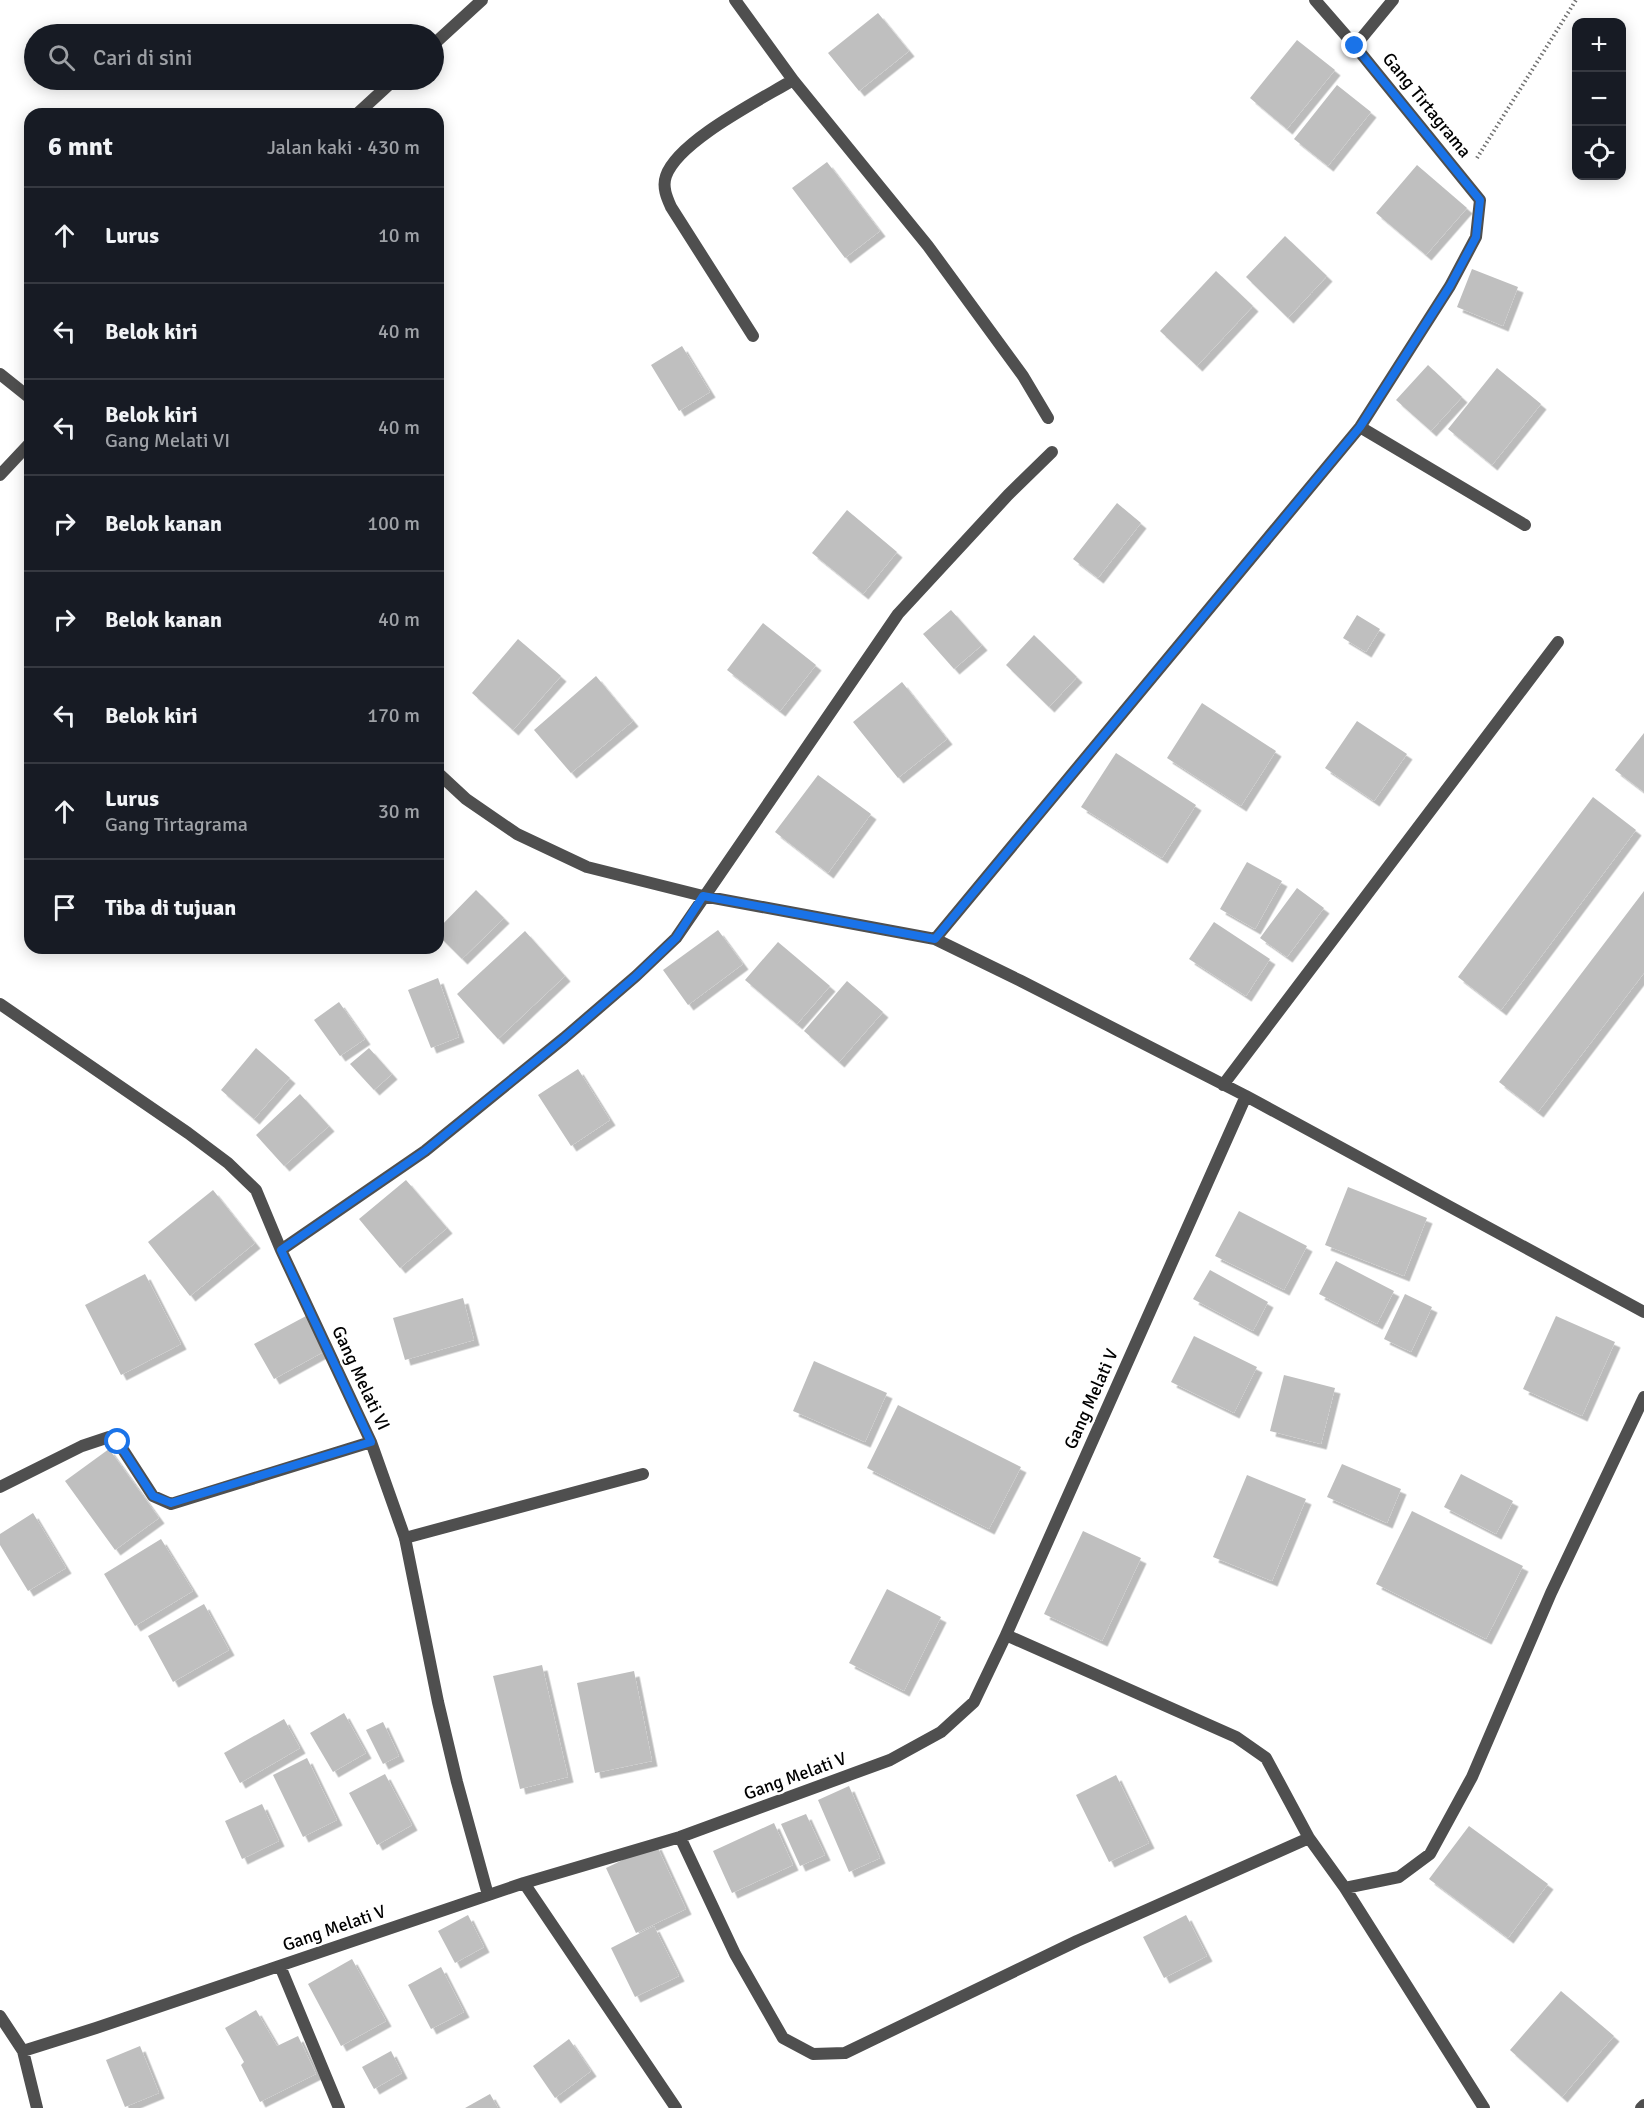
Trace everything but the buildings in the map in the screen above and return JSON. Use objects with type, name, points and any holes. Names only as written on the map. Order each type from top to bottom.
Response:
[{"type":"street","points":[[444,35],[482,0]]},
{"type":"street","points":[[735,0],[793,80],[928,246],[1023,376],[1048,418]]},
{"type":"street","name":"Gang Tirtagrama","points":[[935,939],[1360,427],[1450,286],[1476,237],[1480,200],[1315,0]]},
{"type":"street","points":[[1355,46],[1393,0]]},
{"type":"street","points":[[753,336],[671,207],[665,194],[665,179],[672,163],[703,135],[793,80]]},
{"type":"street","points":[[364,108],[383,90]]},
{"type":"street","points":[[0,374],[24,393]]},
{"type":"street","points":[[1360,427],[1525,525]]},
{"type":"street","points":[[0,475],[24,449]]},
{"type":"street","points":[[281,1250],[425,1151],[564,1038],[676,938],[898,614],[1008,495],[1052,452]]},
{"type":"street","points":[[1223,1085],[1558,642]]},
{"type":"street","points":[[444,779],[466,799],[517,834],[587,867],[703,896],[935,939],[1246,1096],[1644,1312]]},
{"type":"street","name":"Gang Melati VI","points":[[0,1004],[188,1133],[228,1163],[256,1190],[281,1250],[371,1442],[405,1538],[438,1702],[457,1782],[489,1895]]},
{"type":"street","name":"Gang Melati V","points":[[23,2051],[524,1883],[680,1837],[890,1760],[941,1732],[974,1702],[1246,1096]]},
{"type":"street","points":[[1345,1888],[1399,1877],[1430,1854],[1472,1777],[1551,1593],[1644,1397]]},
{"type":"street","points":[[0,1487],[82,1446],[109,1437],[118,1442],[153,1496],[171,1503],[371,1442]]},
{"type":"street","points":[[405,1538],[643,1474]]},
{"type":"street","points":[[1006,1635],[1236,1737],[1266,1758],[1309,1838],[1345,1888],[1484,2108]]},
{"type":"street","points":[[680,1837],[735,1954],[783,2038],[813,2054],[845,2053],[1077,1941],[1309,1838]]},
{"type":"street","points":[[524,1883],[676,2108]]},
{"type":"street","points":[[280,1966],[339,2108]]},
{"type":"street","points":[[0,2016],[23,2051],[37,2108]]},
{"type":"path","points":[[1464,179],[1576,0]]},
{"type":"route","points":[[118,1442],[153,1496],[171,1503],[371,1442],[281,1250],[425,1151],[564,1038],[676,938],[703,896],[935,939],[1360,427],[1450,286],[1476,237],[1480,200],[1355,46]]}]
